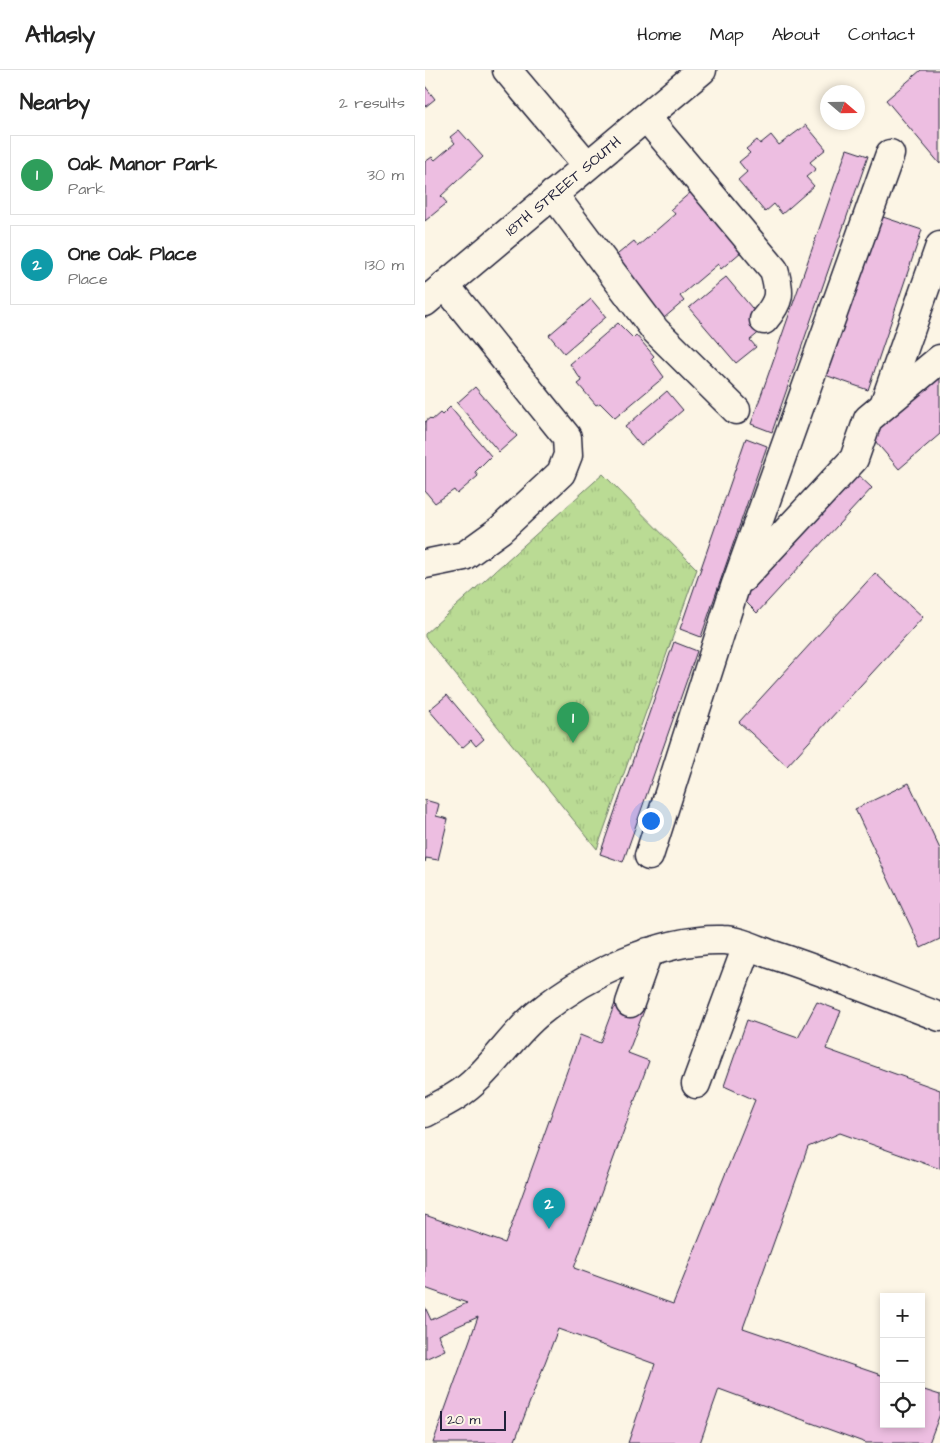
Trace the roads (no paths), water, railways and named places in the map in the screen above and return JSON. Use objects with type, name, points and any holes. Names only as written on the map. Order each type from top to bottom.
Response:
[{"type":"street","points":[[507,70],[587,165]]},
{"type":"street","name":"18TH STREET SOUTH","points":[[435,293],[702,70]]},
{"type":"street","points":[[646,117],[774,270],[779,287],[777,304],[764,320]]},
{"type":"street","points":[[649,856],[735,587],[890,154]]},
{"type":"street","points":[[553,194],[655,330],[736,410]]},
{"type":"street","points":[[883,406],[940,246]]},
{"type":"street","points":[[425,564],[464,556],[500,530],[561,473],[568,455],[567,436],[435,293]]},
{"type":"street","points":[[735,587],[854,459],[868,419],[940,359]]},
{"type":"street","points":[[425,1113],[454,1098],[478,1079],[525,1024],[552,1002],[610,968],[648,952],[695,941],[725,940],[747,946],[940,1017]]},
{"type":"street","points":[[696,1084],[747,946]]},
{"type":"street","points":[[630,1003],[648,952]]},
{"type":"place","name":"Oak Manor Park","points":[[573,743]]},
{"type":"place","name":"One Oak Place","points":[[549,1229]]}]
